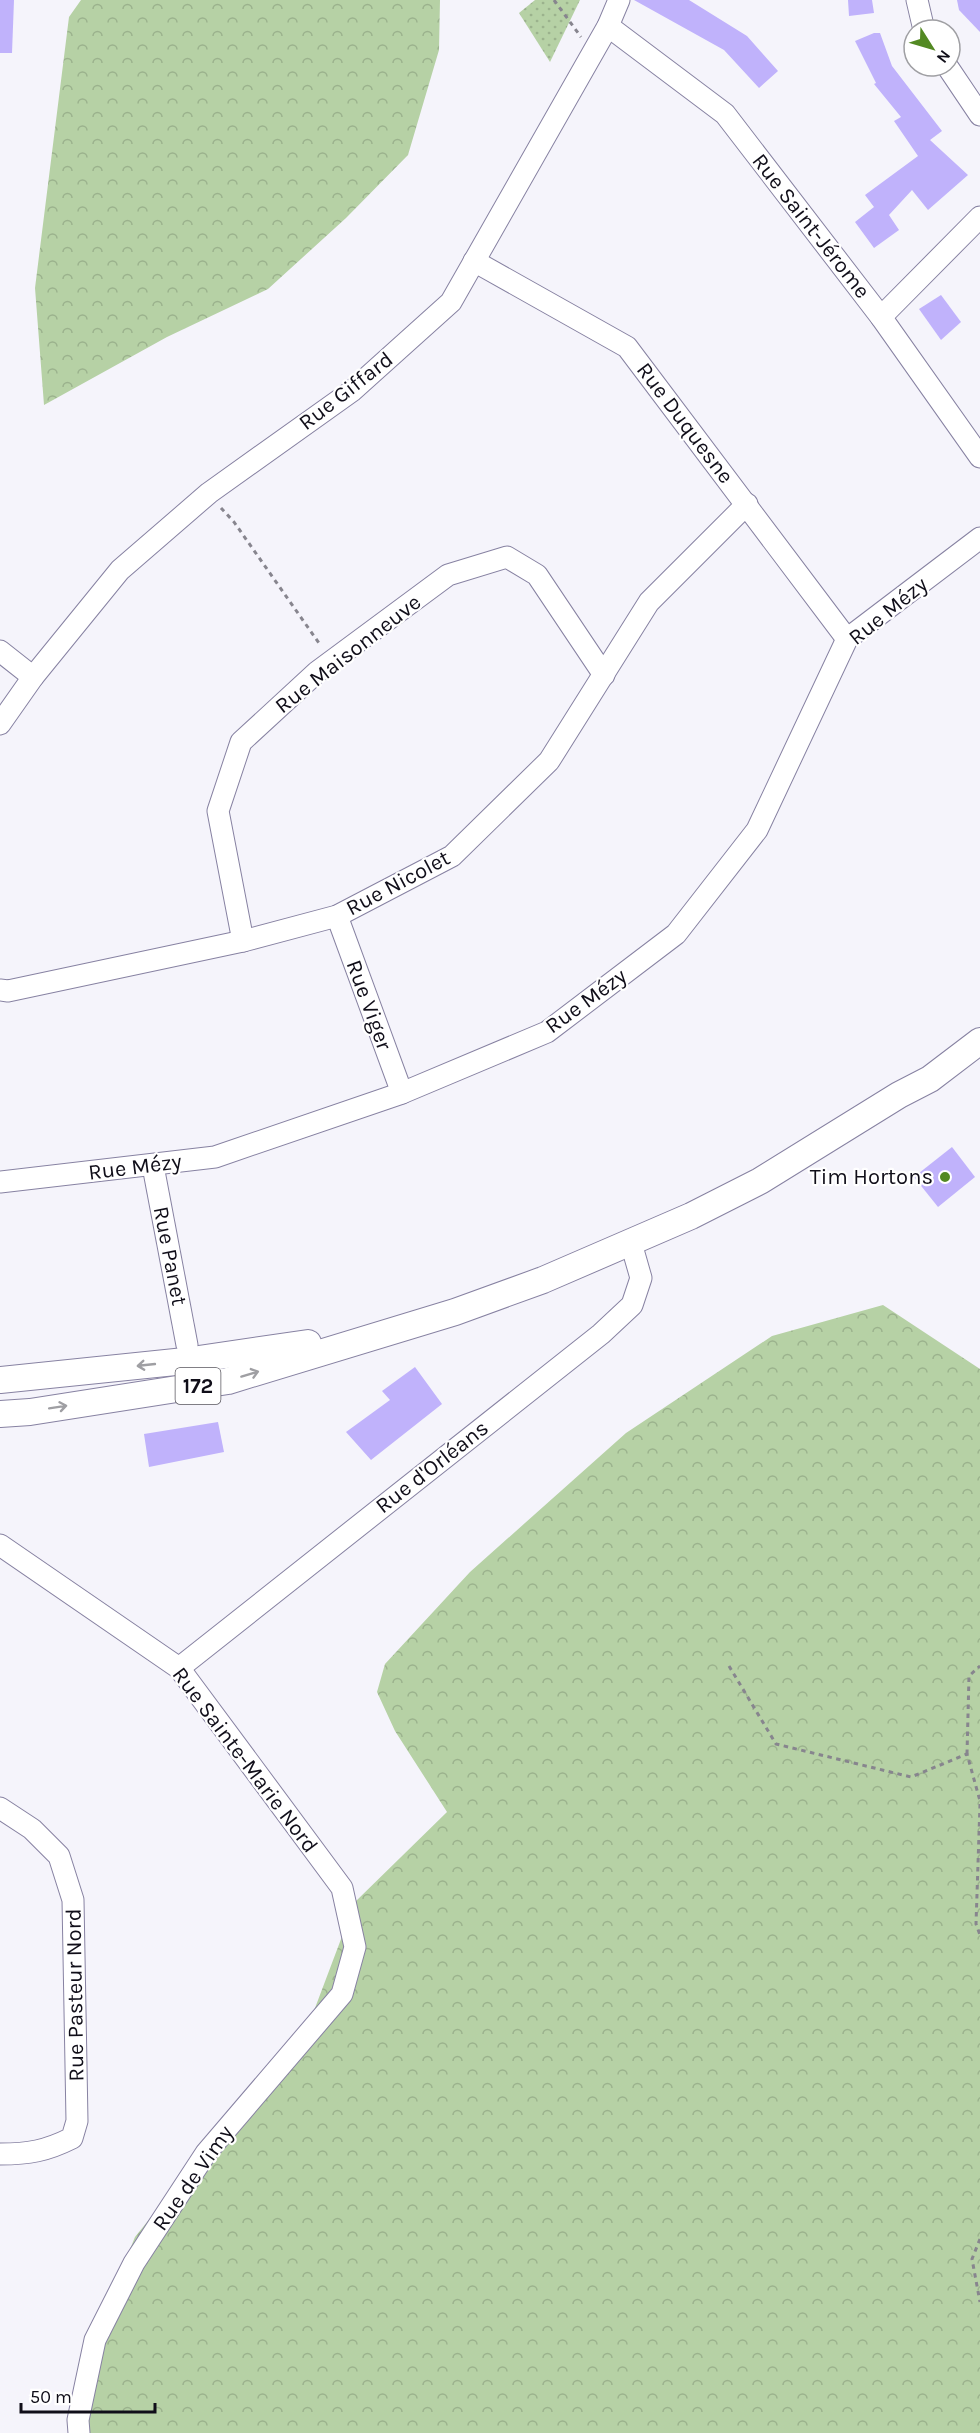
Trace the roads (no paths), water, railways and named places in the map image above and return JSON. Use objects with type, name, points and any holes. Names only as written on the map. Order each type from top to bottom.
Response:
[{"type":"main road","name":"172","points":[[0,1414],[30,1412],[228,1381],[454,1312],[543,1280],[631,1243],[760,1181],[830,1140],[899,1095],[930,1079],[980,1041]]},
{"type":"main road","name":"172","points":[[0,1380],[185,1361],[391,1331]]},
{"type":"street","name":"Rue Giffard","points":[[0,724],[33,677],[120,570],[208,493],[352,391],[451,302],[608,26],[619,0]]},
{"type":"street","points":[[917,0],[921,18]]},
{"type":"street","name":"Rue Saint-Jérome","points":[[608,26],[725,114],[881,317],[980,457]]},
{"type":"street","points":[[956,78],[980,115]]},
{"type":"street","points":[[881,317],[980,217]]},
{"type":"street","name":"Rue Duquesne","points":[[474,261],[627,347],[848,639]]},
{"type":"street","name":"Rue Nicolet","points":[[0,990],[243,941],[337,916],[452,856],[549,761],[649,602],[747,504]]},
{"type":"street","name":"Rue Mézy","points":[[0,1182],[215,1157],[402,1093],[547,1032],[676,934],[757,830],[848,639],[980,538]]},
{"type":"street","name":"Rue Maisonneuve","points":[[243,941],[218,811],[241,742],[331,661],[448,575],[507,557],[537,575],[604,675]]},
{"type":"street","points":[[0,651],[33,677]]},
{"type":"street","name":"Rue Viger","points":[[337,916],[402,1093]]},
{"type":"street","name":"Rue Panet","points":[[153,1166],[188,1345]]},
{"type":"street","name":"Rue d'Orléans","points":[[179,1668],[591,1342],[632,1305],[641,1278],[631,1243]]},
{"type":"street","name":"Rue Sainte-Marie Nord","points":[[0,1545],[179,1668],[342,1888],[355,1947]]},
{"type":"street","name":"Rue Pasteur Nord","points":[[0,1808],[32,1829],[59,1856],[73,1900],[77,2121],[72,2138],[56,2146],[30,2154],[0,2154]]},
{"type":"street","name":"Rue de Vimy","points":[[79,2433],[78,2420],[95,2340],[134,2263],[206,2153],[342,1994],[355,1947]]},
{"type":"place","name":"Tim Hortons","points":[[945,1177]]}]
